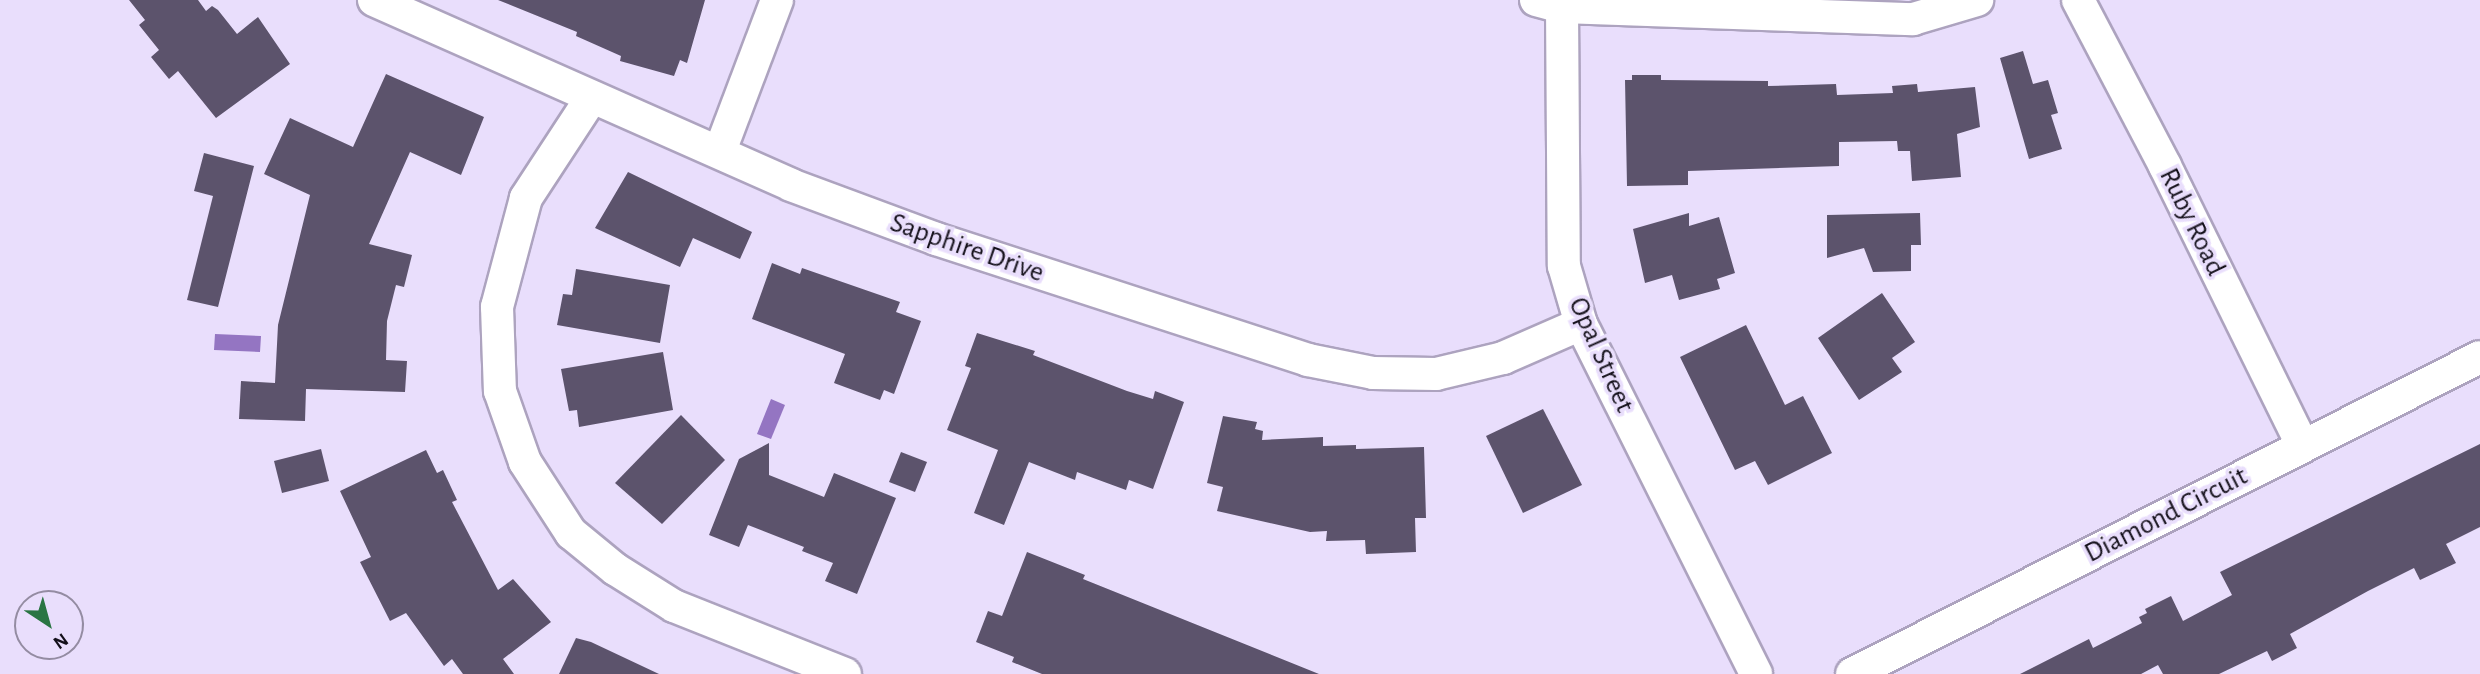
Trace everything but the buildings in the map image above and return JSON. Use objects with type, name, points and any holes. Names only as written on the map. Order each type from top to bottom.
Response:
[{"type":"street","name":"Sapphire Drive","points":[[374,0],[720,151],[791,185],[936,239],[1308,360],[1373,373],[1436,374],[1503,358],[1581,324]]},
{"type":"street","points":[[720,151],[777,0]]},
{"type":"street","points":[[1549,3],[1913,19],[1977,0]]},
{"type":"street","name":"Ruby Road","points":[[2077,0],[2165,166],[2302,446]]},
{"type":"street","name":"Opal Street","points":[[1549,3],[1564,266],[1581,324],[1756,674]]},
{"type":"street","points":[[592,97],[526,198],[497,307],[500,391],[525,462],[571,533],[615,569],[674,606],[845,674]]},
{"type":"street","name":"Diamond Circuit","points":[[1852,674],[2480,357]]},
{"type":"shaded area","points":[[215,334],[261,336],[260,352],[214,350]]},
{"type":"shaded area","points":[[771,399],[785,405],[771,439],[757,434]]}]
